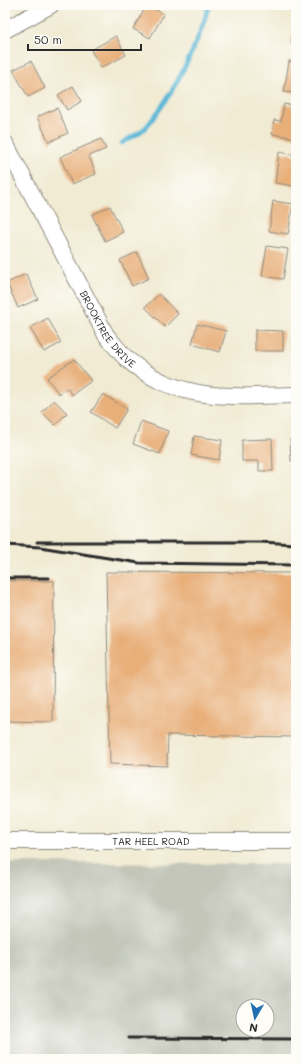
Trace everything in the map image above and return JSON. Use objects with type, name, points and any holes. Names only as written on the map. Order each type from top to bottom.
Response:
[{"type":"street","points":[[5,30],[51,5]]},
{"type":"street","name":"BROOKTREE DRIVE","points":[[5,143],[106,335],[127,358],[154,378],[174,387],[194,393],[218,396],[296,394]]},
{"type":"street","name":"TAR HEEL ROAD","points":[[5,841],[296,841]]},
{"type":"shaded area","points":[[5,863],[296,864],[296,1059],[5,1059]]},
{"type":"building","points":[[147,5],[164,14],[150,38],[133,29]]},
{"type":"building","points":[[295,17],[296,18],[296,45],[291,44]]},
{"type":"building","points":[[116,36],[126,55],[101,68],[91,50]]},
{"type":"building","points":[[31,61],[45,88],[28,97],[13,70]]},
{"type":"building","points":[[289,61],[296,62],[296,93],[284,92]]},
{"type":"building","points":[[73,86],[82,101],[67,110],[58,95]]},
{"type":"building","points":[[284,104],[296,106],[296,138],[272,134],[274,120],[281,121]]},
{"type":"building","points":[[57,108],[68,133],[49,142],[37,117]]},
{"type":"building","points":[[101,139],[106,149],[89,156],[96,174],[72,184],[60,157]]},
{"type":"building","points":[[279,152],[296,155],[295,186],[275,183]]},
{"type":"building","points":[[273,201],[293,204],[288,234],[269,231]]},
{"type":"building","points":[[110,206],[123,232],[105,241],[92,215]]},
{"type":"building","points":[[267,246],[288,249],[283,279],[262,276]]},
{"type":"building","points":[[137,252],[149,278],[132,286],[120,260]]},
{"type":"building","points":[[26,274],[38,299],[18,308],[7,283]]},
{"type":"building","points":[[159,294],[178,314],[165,327],[145,307]]},
{"type":"building","points":[[48,318],[61,343],[44,352],[30,328]]},
{"type":"building","points":[[197,324],[226,331],[220,352],[192,344]]},
{"type":"building","points":[[255,330],[283,331],[283,351],[255,351]]},
{"type":"building","points":[[74,359],[91,381],[72,395],[67,388],[59,394],[47,378]]},
{"type":"building","points":[[103,394],[127,409],[115,428],[91,412]]},
{"type":"building","points":[[54,400],[67,413],[55,425],[42,412]]},
{"type":"building","points":[[141,421],[168,431],[160,454],[133,444]]},
{"type":"building","points":[[194,436],[222,440],[219,460],[191,455]]},
{"type":"building","points":[[272,439],[273,471],[259,471],[259,461],[242,461],[242,440]]},
{"type":"building","points":[[290,439],[296,439],[296,461],[291,461]]},
{"type":"building","points":[[106,572],[296,573],[296,737],[168,735],[167,766],[110,764]]},
{"type":"building","points":[[5,581],[54,581],[53,722],[5,721]]},
{"type":"waterway","points":[[122,143],[145,129],[167,99],[192,52],[209,5]]},
{"type":"railway","points":[[37,542],[260,542],[296,544]]},
{"type":"railway","points":[[5,545],[40,547],[139,563],[296,565]]},
{"type":"railway","points":[[5,578],[49,578]]},
{"type":"railway","points":[[129,1038],[296,1039]]}]
